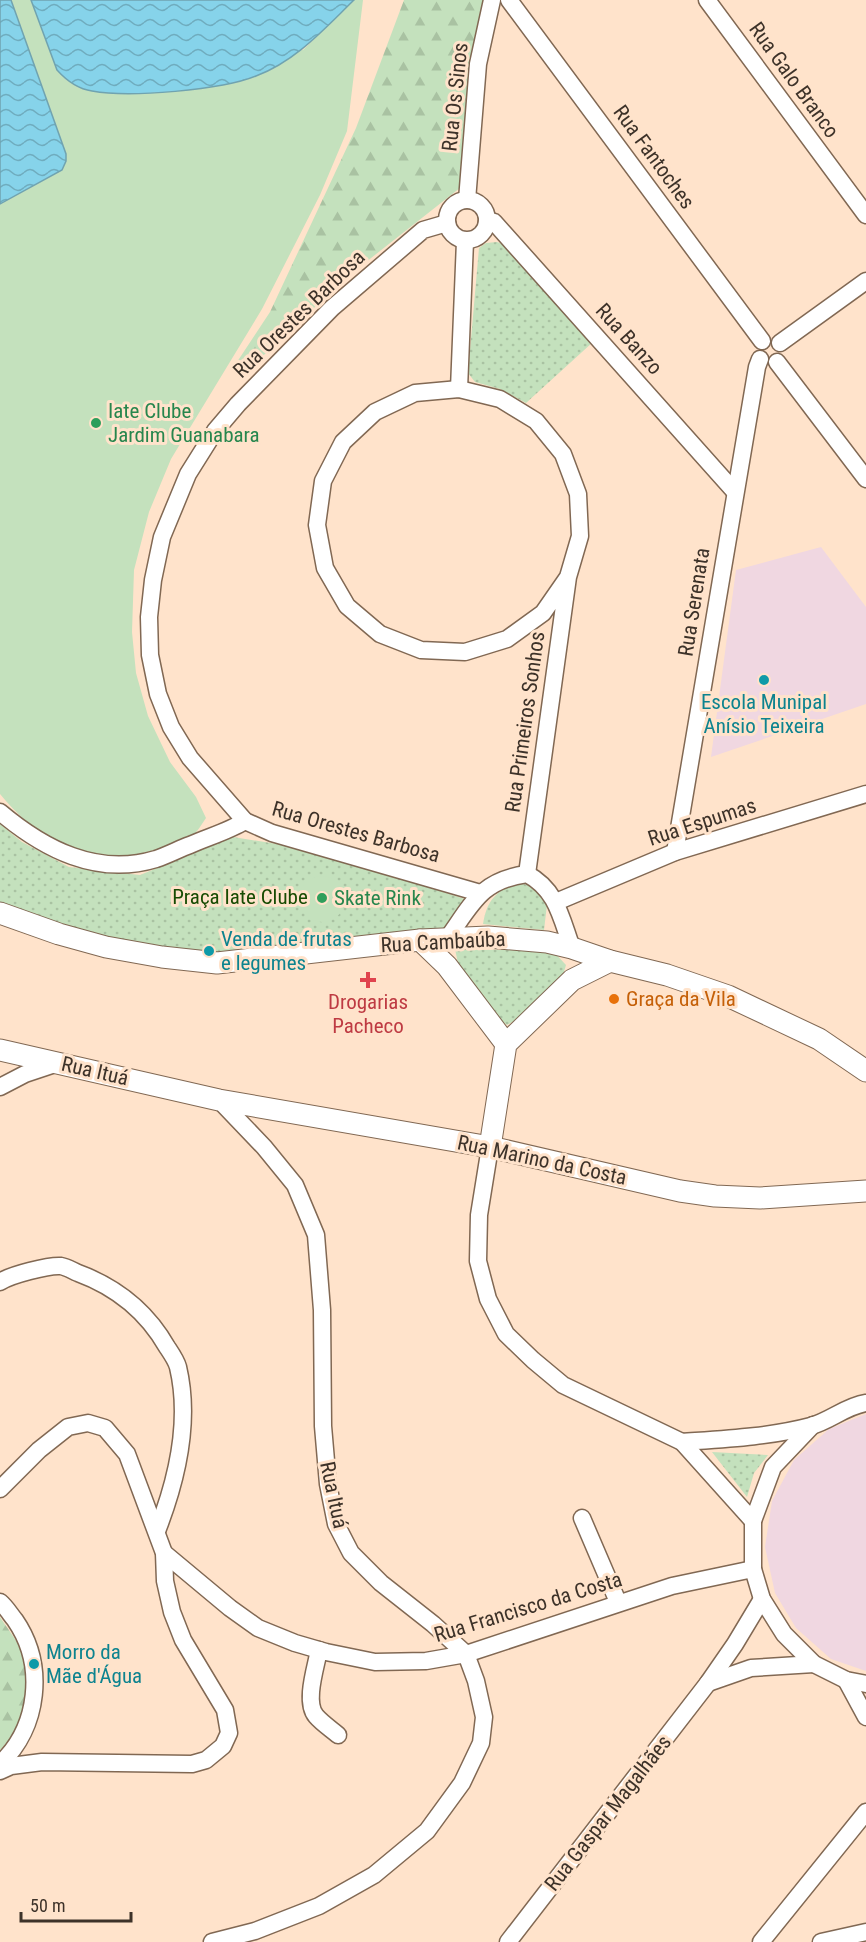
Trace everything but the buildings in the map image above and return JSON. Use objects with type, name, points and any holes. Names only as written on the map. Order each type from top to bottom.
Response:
[{"type":"street","name":"Rua Os Sinos","points":[[467,200],[478,64],[492,0]]},
{"type":"street","name":"Rua Fantoches","points":[[509,0],[762,341]]},
{"type":"street","name":"Rua Galo Branco","points":[[707,0],[866,215]]},
{"type":"street","points":[[467,200],[479,204],[487,215],[487,221],[486,228],[477,238],[465,241],[453,235],[447,223],[450,210],[460,201],[467,200]]},
{"type":"street","name":"Rua Banzo","points":[[487,221],[495,222],[735,492]]},
{"type":"street","name":"Rua Orestes Barbosa","points":[[447,223],[423,230],[332,308],[238,404],[215,431],[188,474],[162,537],[153,580],[149,617],[150,655],[158,694],[171,727],[190,758],[245,821],[272,832],[480,893]]},
{"type":"street","points":[[459,389],[465,241]]},
{"type":"street","points":[[780,343],[866,281]]},
{"type":"street","points":[[769,360],[783,351],[780,343],[772,338],[762,341],[757,350],[769,360],[866,479]]},
{"type":"street","name":"Rua Serenata","points":[[675,852],[757,367],[769,360]]},
{"type":"street","name":"Rua Primeiros Sonhos","points":[[527,874],[568,577],[580,536],[578,494],[563,454],[536,421],[500,399],[459,389],[416,393],[375,412],[343,442],[323,481],[317,525],[325,568],[347,606],[380,634],[421,650],[465,652],[507,639],[543,613],[568,577]]},
{"type":"street","name":"Rua Espumas","points":[[556,902],[675,852],[866,794]]},
{"type":"street","points":[[0,812],[26,834],[51,848],[78,859],[125,864],[155,859],[245,821]]},
{"type":"street","points":[[447,966],[447,939],[480,893],[497,880],[527,874],[541,881],[556,902],[572,948],[573,980]]},
{"type":"street","name":"Rua Cambaúba","points":[[0,913],[59,934],[106,947],[162,957],[217,963],[420,940],[488,937],[546,942],[667,975],[728,996],[819,1039],[866,1071]]},
{"type":"street","points":[[420,940],[447,966],[506,1044]]},
{"type":"street","points":[[610,961],[573,980],[506,1044],[479,1215],[478,1261],[488,1299],[506,1334],[563,1385],[682,1442],[753,1521]]},
{"type":"street","name":"Rua Ituá","points":[[0,1050],[219,1100],[296,1185],[316,1235],[322,1310],[323,1426],[328,1484],[336,1524],[351,1553],[381,1583],[433,1624],[466,1654],[476,1681],[484,1717],[481,1743],[462,1784],[427,1831],[374,1875],[319,1906],[255,1931],[212,1942]]},
{"type":"street","points":[[0,1088],[25,1074],[58,1063]]},
{"type":"street","name":"Rua Marino da Costa","points":[[219,1100],[490,1147],[680,1191],[715,1196],[769,1197],[866,1191]]},
{"type":"street","points":[[0,1282],[9,1276],[62,1266],[97,1280],[124,1297],[157,1329],[177,1364],[183,1395],[181,1447],[170,1497],[157,1531]]},
{"type":"street","points":[[682,1442],[750,1437],[813,1425],[856,1404],[866,1403]]},
{"type":"street","points":[[0,1489],[39,1450],[68,1427],[88,1423],[105,1428],[127,1454],[164,1553],[165,1581],[172,1612],[183,1640],[225,1710],[229,1732],[223,1746],[206,1760],[192,1764],[42,1762],[11,1766],[0,1771]]},
{"type":"street","points":[[813,1425],[773,1467],[753,1521],[753,1569],[762,1599],[784,1634],[814,1664],[846,1680],[866,1684]]},
{"type":"street","points":[[582,1518],[618,1602]]},
{"type":"street","name":"Rua Francisco da Costa","points":[[164,1553],[230,1608],[258,1628],[319,1650],[375,1662],[426,1662],[466,1654],[672,1586],[753,1569]]},
{"type":"street","name":"Rua Gaspar Magalhães","points":[[508,1942],[708,1683],[762,1599]]},
{"type":"street","points":[[0,1602],[24,1633],[34,1663],[35,1695],[27,1727],[10,1754],[0,1764]]},
{"type":"street","points":[[319,1650],[310,1699],[312,1711],[338,1735]]},
{"type":"street","points":[[708,1683],[751,1668],[814,1664]]},
{"type":"street","points":[[846,1680],[866,1717]]},
{"type":"street","points":[[761,1942],[866,1812]]},
{"type":"street","points":[[821,1942],[866,1932]]},
{"type":"shaded area","points":[[821,547],[866,607],[866,704],[711,757],[736,570]]},
{"type":"shaded area","points":[[866,1414],[866,1671],[831,1659],[796,1628],[775,1593],[765,1547],[772,1501],[794,1460],[829,1429]]},
{"type":"green space","name":"Iate Clube Jardim Guanabara","points":[[11,0],[31,0],[57,70],[303,50],[354,0],[363,0],[347,131],[320,195],[262,309],[171,459],[149,512],[134,570],[132,632],[136,673],[148,716],[170,762],[196,797],[206,818],[189,839],[134,855],[90,854],[51,840],[16,812],[0,794],[0,204],[62,170],[66,161],[66,154]]},
{"type":"green space","points":[[404,0],[483,0],[470,67],[465,184],[347,277],[249,369],[237,362],[270,312],[356,128]]},
{"type":"green space","points":[[497,242],[505,245],[593,342],[526,403],[500,389],[475,382],[468,373],[479,248],[486,243]]},
{"type":"green space","name":"Praça Iate Clube","points":[[0,824],[22,842],[69,867],[140,875],[233,837],[283,845],[372,869],[471,901],[447,934],[219,958],[165,952],[0,909]]},
{"type":"green space","name":"Skate Rink","points":[[322,876],[338,883],[345,899],[338,915],[322,922],[306,915],[299,899],[306,883]]},
{"type":"green space","points":[[517,881],[534,888],[547,905],[544,930],[483,924],[490,903],[503,889]]},
{"type":"green space","points":[[455,949],[553,951],[566,965],[561,982],[526,1014],[507,1025],[490,1012],[459,968]]},
{"type":"green space","points":[[712,1452],[768,1455],[754,1473],[747,1497]]},
{"type":"green space","points":[[0,1617],[20,1649],[25,1689],[21,1716],[9,1740],[0,1750]]},
{"type":"water","points":[[0,0],[11,0],[66,154],[66,161],[62,170],[0,204]]},
{"type":"water","points":[[31,0],[354,0],[297,53],[256,76],[199,89],[128,94],[87,90],[73,84],[61,74],[57,70]]},
{"type":"place","name":"Iate Clube Jardim Guanabara","points":[[96,423]]},
{"type":"place","name":"Escola Munipal Anísio Teixeira","points":[[764,680]]},
{"type":"place","name":"Skate Rink","points":[[322,898]]},
{"type":"place","name":"Venda de frutas e legumes","points":[[209,951]]},
{"type":"place","name":"Drogarias Pacheco","points":[[368,980]]},
{"type":"place","name":"Graça da Vila","points":[[614,999]]},
{"type":"place","name":"Morro da Mãe d'Água","points":[[34,1664]]}]
